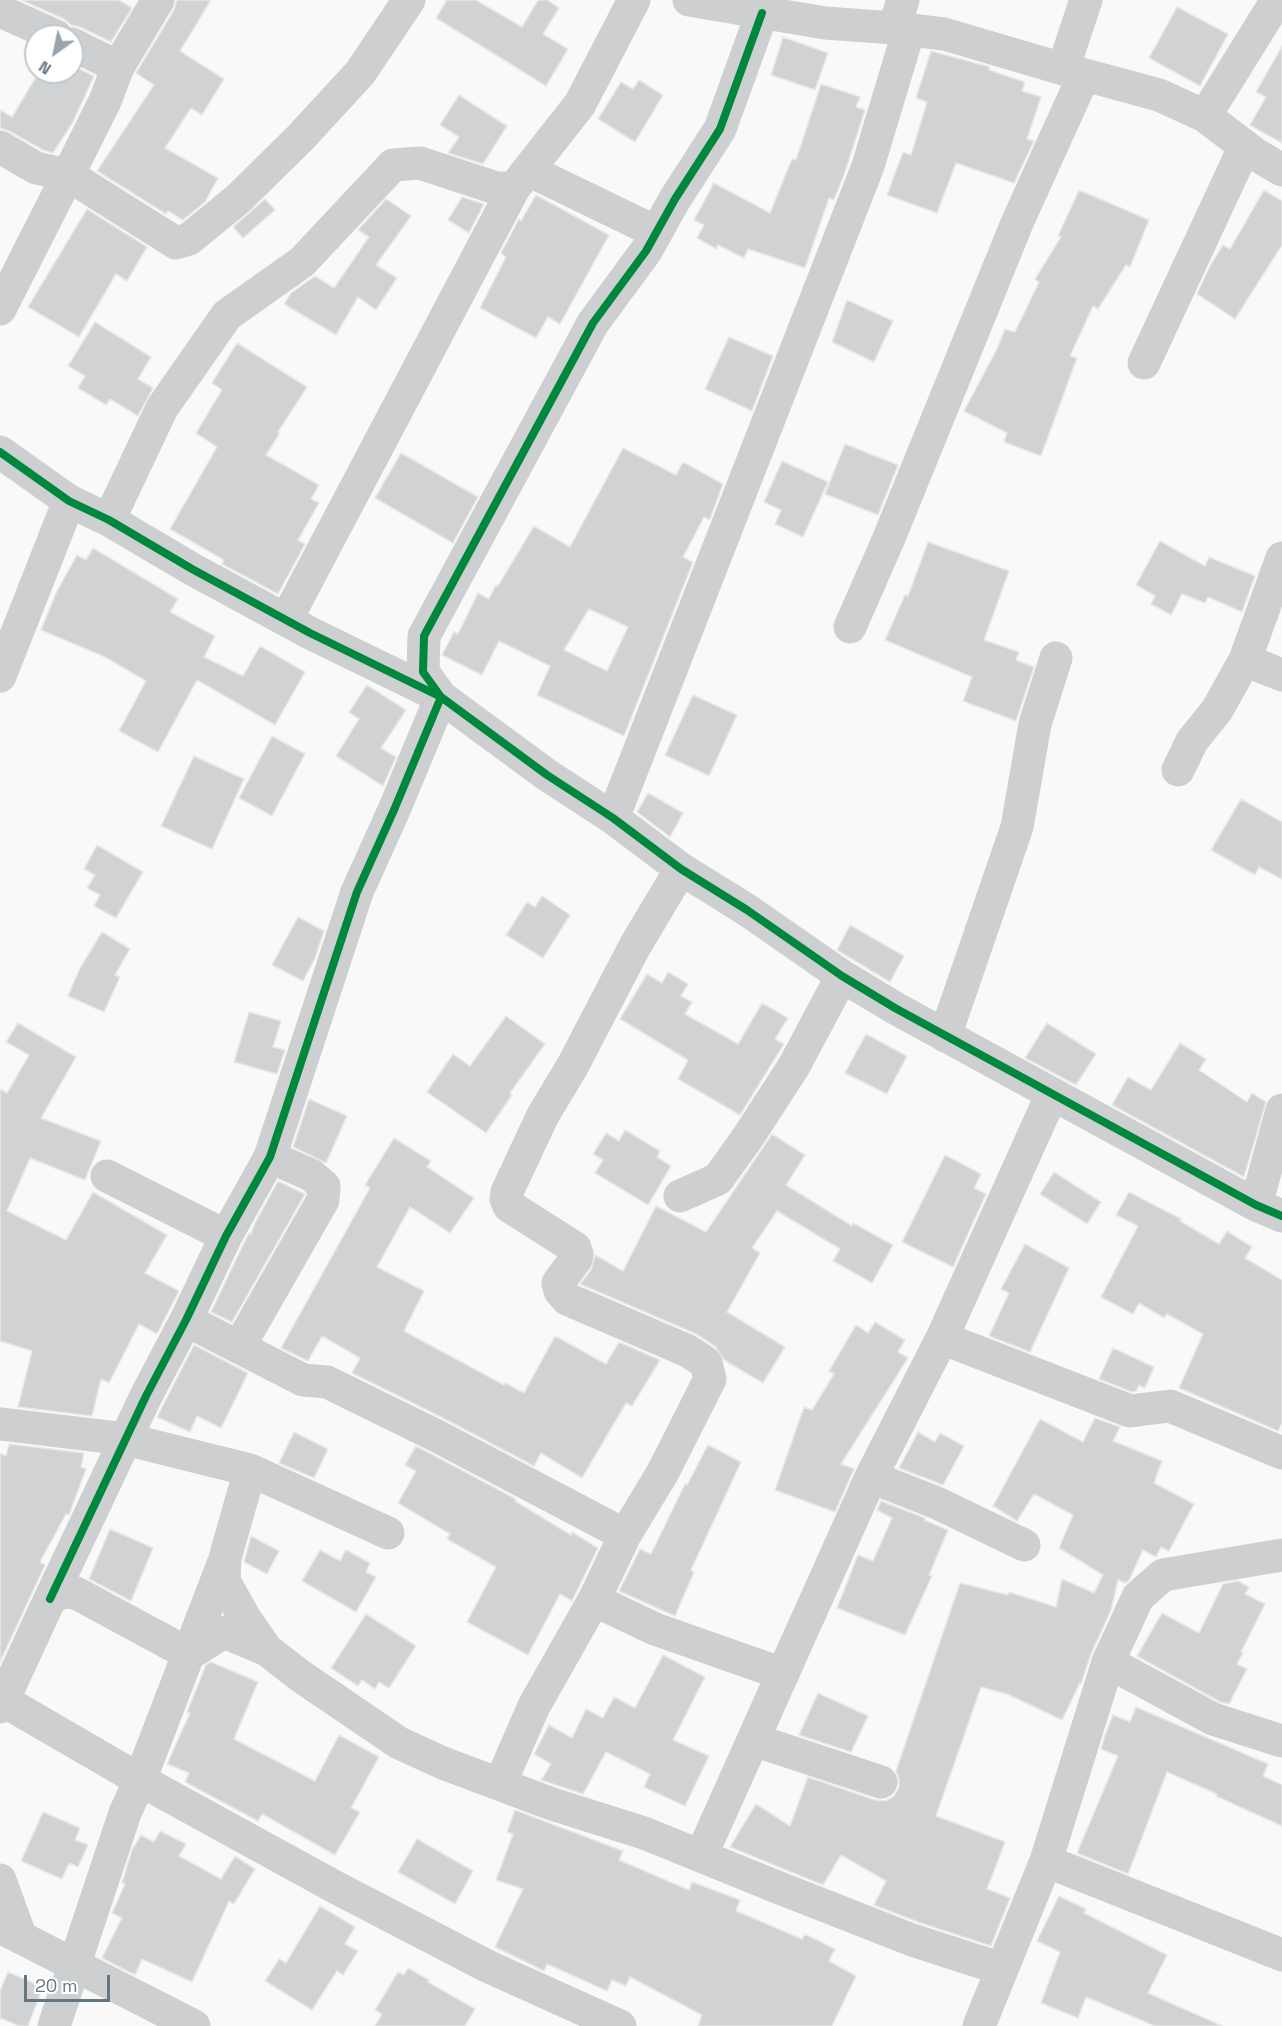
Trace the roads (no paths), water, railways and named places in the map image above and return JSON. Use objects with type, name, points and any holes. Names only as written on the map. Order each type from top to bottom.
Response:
[{"type":"street","points":[[0,309],[105,101],[118,67],[158,0]]},
{"type":"street","points":[[0,147],[36,168],[68,175],[176,243],[189,239],[238,199],[300,138],[360,73],[409,0]]},
{"type":"street","points":[[286,620],[521,179],[580,104],[634,0]]},
{"type":"street","points":[[689,0],[825,23],[902,19],[944,34],[1074,72],[1159,94],[1205,116],[1282,170]]},
{"type":"street","points":[[850,627],[889,538],[1017,224],[1074,72],[1086,0]]},
{"type":"street","points":[[1205,116],[1277,0]]},
{"type":"street","points":[[0,11],[29,24]]},
{"type":"street","points":[[441,697],[423,672],[424,636],[593,323],[646,251],[675,199],[720,129],[762,13]]},
{"type":"street","points":[[613,818],[868,166],[902,19]]},
{"type":"street","points":[[84,50],[118,67]]},
{"type":"street","points":[[1144,363],[1245,146]]},
{"type":"street","points":[[109,520],[162,408],[227,315],[302,262],[393,165],[420,163],[495,188],[521,179],[656,232]]},
{"type":"street","points":[[0,452],[69,501],[109,520],[286,620],[441,697],[547,775],[613,818],[681,869],[747,910],[842,976],[945,1036],[1269,1211],[1282,1110]]},
{"type":"street","points":[[0,676],[69,501]]},
{"type":"street","points":[[1178,770],[1192,741],[1216,710],[1245,660],[1282,558]]},
{"type":"street","points":[[945,1036],[1017,827],[1035,724],[1056,658]]},
{"type":"street","points":[[1245,660],[1282,675]]},
{"type":"street","points":[[441,697],[357,892],[270,1157],[226,1236],[125,1439],[2,1704],[335,1887],[487,1966],[620,2026]]},
{"type":"street","points":[[500,1784],[534,1706],[594,1600],[625,1535],[663,1472],[710,1379],[706,1363],[688,1351],[567,1299],[560,1292],[558,1283],[576,1259],[575,1248],[509,1206],[506,1199],[507,1192],[543,1115],[572,1067],[635,946],[681,869]]},
{"type":"street","points":[[680,1196],[718,1179],[794,1066],[842,976]]},
{"type":"street","points":[[701,1856],[872,1477],[942,1338],[1052,1094]]},
{"type":"street","points":[[239,1347],[323,1200],[324,1186],[311,1175],[270,1157]]},
{"type":"street","points":[[106,1176],[226,1236]]},
{"type":"street","points":[[186,1320],[303,1380],[327,1382],[435,1435],[625,1535]]},
{"type":"street","points":[[942,1338],[1130,1411],[1170,1406],[1282,1453]]},
{"type":"street","points":[[0,1424],[125,1439],[250,1470],[388,1533]]},
{"type":"street","points":[[54,2026],[125,1813],[140,1780],[225,1558],[250,1470]]},
{"type":"street","points":[[872,1477],[937,1503],[1024,1545]]},
{"type":"street","points":[[979,2026],[1046,1861],[1108,1662],[1138,1597],[1163,1575],[1282,1556]]},
{"type":"street","points":[[225,1558],[225,1581],[246,1620],[267,1650]]},
{"type":"street","points":[[50,1599],[63,1592],[76,1593],[189,1654]]},
{"type":"street","points":[[594,1600],[655,1629],[783,1674]]},
{"type":"street","points":[[189,1654],[224,1632],[267,1650],[299,1675],[399,1743],[443,1763],[552,1804],[644,1833],[912,1940],[1002,1969]]},
{"type":"street","points":[[1108,1662],[1213,1719],[1282,1741]]},
{"type":"street","points":[[754,1740],[881,1782]]},
{"type":"street","points":[[1046,1861],[1282,1955]]},
{"type":"street","points":[[0,1880],[10,1932],[194,2026]]}]
